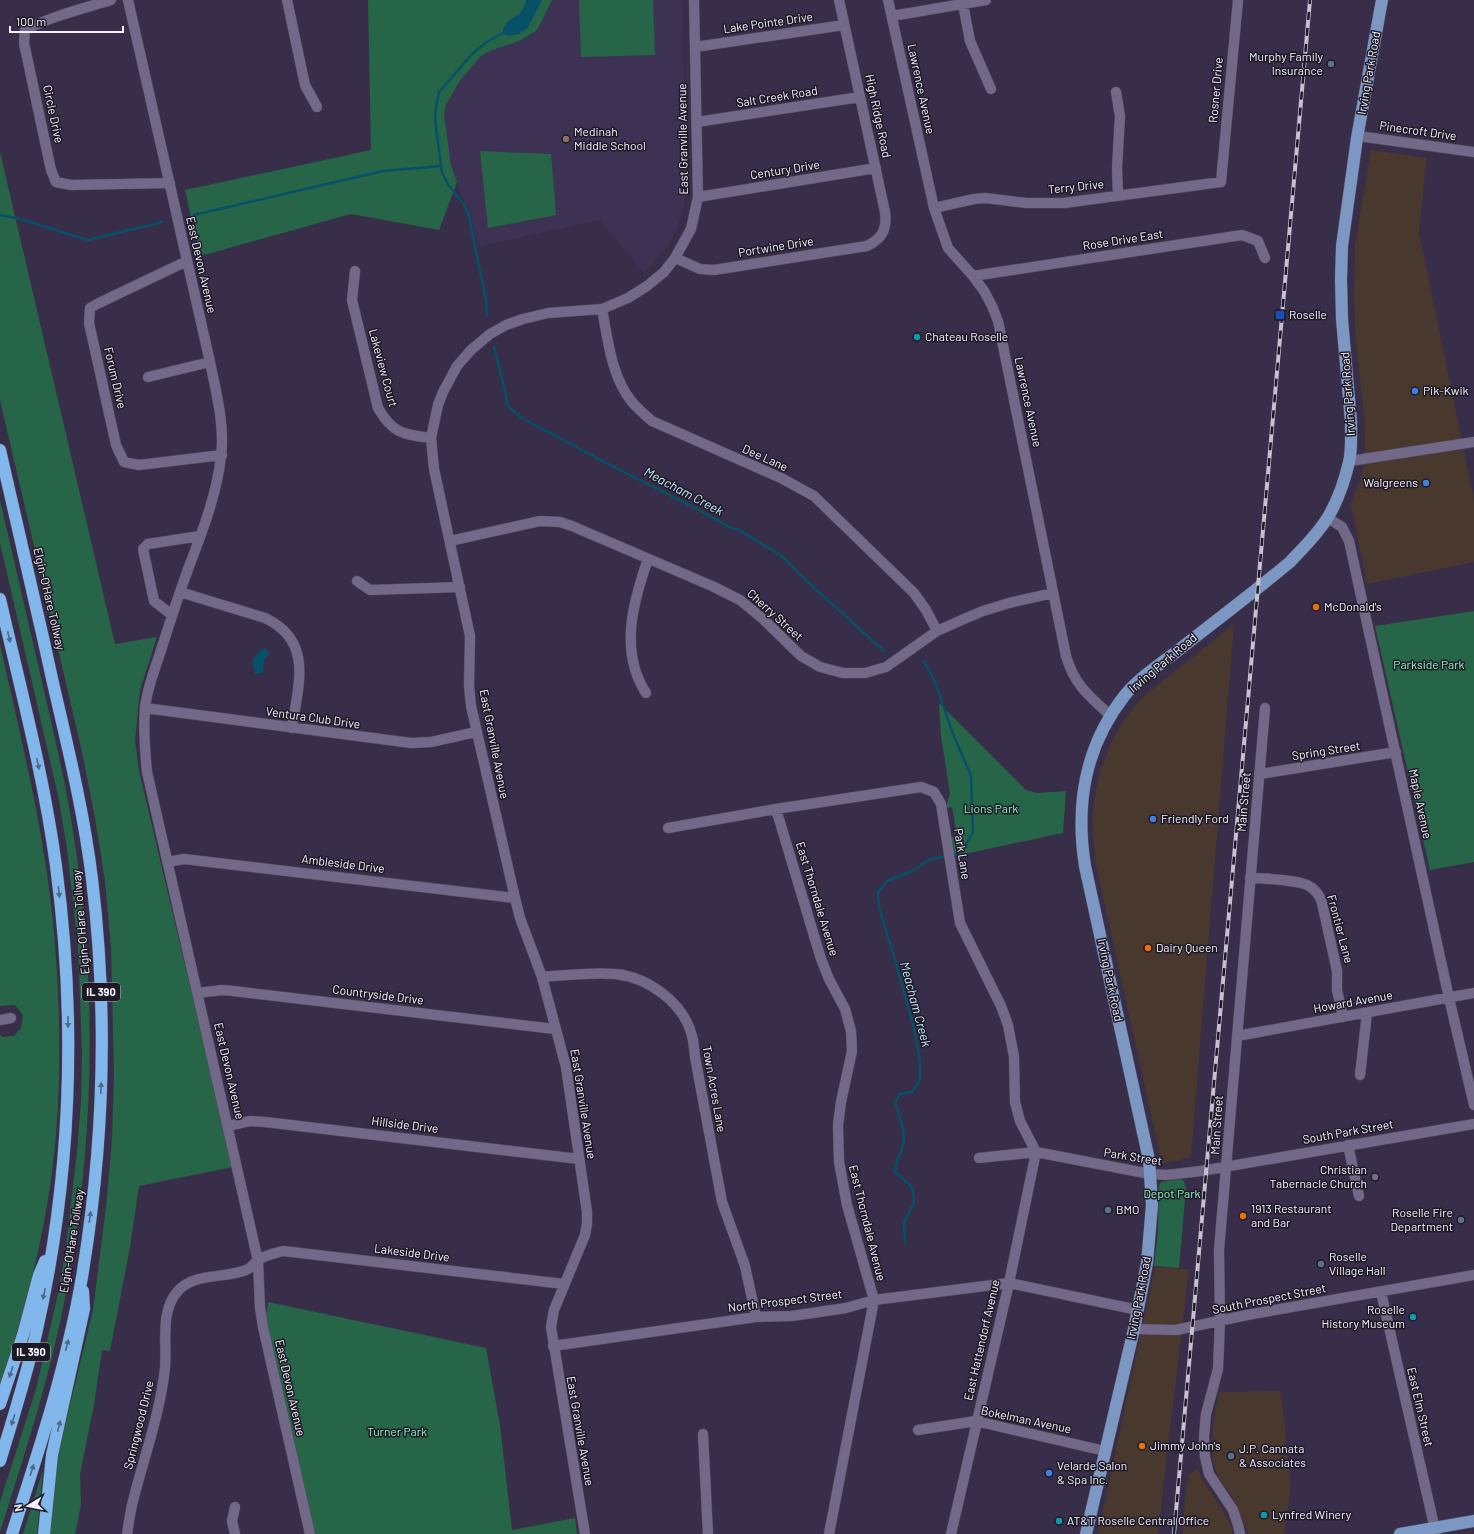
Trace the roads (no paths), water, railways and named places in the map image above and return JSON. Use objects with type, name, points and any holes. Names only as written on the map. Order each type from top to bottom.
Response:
[{"type":"highway","name":"Elgin-O'Hare Tollway","points":[[0,450],[67,743],[82,816],[92,878],[97,928],[102,1026],[100,1117],[93,1201],[82,1279],[58,1382],[12,1534]]},
{"type":"highway","name":"Elgin-O'Hare Tollway","points":[[0,599],[43,787],[50,828],[58,881],[65,951],[69,1050],[61,1184],[46,1286],[17,1406],[0,1461]]},
{"type":"highway","points":[[0,1404],[21,1342],[39,1276],[53,1241]]},
{"type":"highway","points":[[44,1534],[52,1455],[84,1309],[82,1279]]},
{"type":"main road","name":"Irving Park Road","points":[[1086,1534],[1138,1310],[1150,1238],[1152,1205],[1149,1160],[1087,874],[1082,842],[1081,805],[1087,771],[1097,742],[1125,694],[1148,674],[1290,562],[1309,542],[1328,518],[1335,503],[1350,461],[1352,422],[1342,319],[1342,246],[1358,136],[1382,0]]},
{"type":"main road","points":[[1400,1534],[1436,1531],[1474,1521]]},
{"type":"street","name":"Circle Drive","points":[[111,0],[36,24],[25,30],[24,43],[51,170],[56,182],[71,185],[170,183]]},
{"type":"street","name":"East Devon Avenue","points":[[128,0],[210,362],[219,407],[222,455],[214,491],[200,536],[172,615],[154,672],[145,708],[144,748],[147,772],[258,1261],[260,1308],[263,1327],[310,1534]]},
{"type":"street","points":[[287,0],[305,85],[317,107]]},
{"type":"street","name":"East Granville Avenue","points":[[585,1534],[551,1327],[552,1317],[564,1284],[581,1246],[587,1224],[579,1159],[566,1067],[542,976],[520,918],[476,732],[469,686],[470,636],[434,469],[431,438],[438,405],[448,380],[457,366],[490,334],[522,318],[548,313],[602,309],[628,298],[647,286],[664,272],[675,258],[691,229],[698,197],[694,0]]},
{"type":"street","name":"High Ridge Road","points":[[839,0],[886,220],[886,225],[880,236]]},
{"type":"street","name":"Lawrence Avenue","points":[[888,0],[934,208],[948,248],[973,276],[992,306],[998,321],[1066,656],[1070,669],[1082,689],[1111,716]]},
{"type":"street","points":[[892,16],[986,0]]},
{"type":"street","name":"Rosner Drive","points":[[1221,182],[1238,0]]},
{"type":"street","points":[[963,4],[970,41],[991,89]]},
{"type":"street","name":"Lake Pointe Drive","points":[[696,47],[844,25]]},
{"type":"street","points":[[1116,92],[1120,116],[1118,196]]},
{"type":"street","name":"Salt Creek Road","points":[[697,122],[860,97]]},
{"type":"street","name":"Pinecroft Drive","points":[[1358,136],[1474,152]]},
{"type":"street","name":"Century Drive","points":[[698,197],[876,168]]},
{"type":"street","name":"Terry Drive","points":[[934,208],[974,199],[995,198],[1026,203],[1047,204],[1221,182]]},
{"type":"street","name":"Rose Drive East","points":[[973,276],[1242,235],[1258,241],[1265,258]]},
{"type":"street","name":"Portwine Drive","points":[[675,258],[700,269],[714,270],[867,246],[876,242],[880,236]]},
{"type":"street","name":"Forum Drive","points":[[187,261],[99,302],[90,308],[88,316],[89,323],[116,445],[124,462],[139,465],[222,455]]},
{"type":"street","name":"Lakeview Court","points":[[355,271],[352,300],[378,408],[383,417],[395,431],[412,436],[431,438]]},
{"type":"street","name":"Dee Lane","points":[[602,309],[617,377],[626,394],[636,407],[658,425],[781,478],[814,496],[908,586],[919,600],[937,631]]},
{"type":"street","points":[[148,377],[210,362]]},
{"type":"street","points":[[1350,461],[1474,442]]},
{"type":"street","name":"Maple Avenue","points":[[1328,518],[1342,527],[1350,541],[1449,998],[1474,1105]]},
{"type":"street","name":"Cherry Street","points":[[450,541],[540,521],[551,521],[572,526],[740,600],[763,619],[801,656],[820,667],[843,673],[865,673],[886,667],[937,631],[983,611],[1009,602],[1053,593]]},
{"type":"street","points":[[172,615],[154,601],[143,549],[148,544],[200,536]]},
{"type":"street","points":[[646,693],[634,670],[631,638],[634,604],[648,559]]},
{"type":"street","points":[[357,581],[370,590],[460,587]]},
{"type":"street","points":[[180,592],[265,618],[278,624],[289,635],[296,648],[299,661],[299,675],[292,728]]},
{"type":"street","name":"Ventura Club Drive","points":[[145,708],[412,744],[431,742],[476,732]]},
{"type":"street","name":"Main Street","points":[[1240,1534],[1233,1510],[1209,1474],[1205,1457],[1204,1437],[1206,1414],[1218,1368],[1220,1321],[1219,1250],[1265,708]]},
{"type":"street","name":"Spring Street","points":[[1260,774],[1396,752]]},
{"type":"street","name":"Park Lane","points":[[668,828],[776,809],[921,788],[934,792],[942,804],[960,923],[1001,1006],[1008,1025],[1014,1057],[1015,1102],[1020,1121],[1036,1152]]},
{"type":"street","name":"East Thorndale Avenue","points":[[776,809],[821,959],[829,979],[845,1009],[851,1031],[852,1051],[841,1102],[838,1125],[839,1162],[847,1205],[874,1300],[829,1534]]},
{"type":"street","name":"Ambleside Drive","points":[[168,862],[184,859],[515,898]]},
{"type":"street","name":"Frontier Lane","points":[[1250,878],[1303,883],[1311,887],[1318,894],[1322,903],[1337,971],[1337,990],[1343,1017]]},
{"type":"street","name":"Town Acres Lane","points":[[542,976],[616,974],[636,979],[656,988],[684,1017],[692,1035],[722,1202],[744,1266],[756,1317]]},
{"type":"street","name":"Countryside Drive","points":[[198,993],[222,990],[233,991],[555,1029]]},
{"type":"street","name":"Howard Avenue","points":[[1237,1036],[1474,994]]},
{"type":"street","points":[[1360,1075],[1367,1013]]},
{"type":"street","points":[[0,1020],[11,1018]]},
{"type":"street","name":"Hillside Drive","points":[[228,1126],[250,1121],[265,1122],[579,1159]]},
{"type":"street","name":"South Park Street","points":[[1227,1167],[1474,1124]]},
{"type":"street","points":[[1348,1146],[1359,1196]]},
{"type":"street","name":"Park Street","points":[[979,1158],[1036,1152],[1150,1174],[1167,1175],[1227,1167]]},
{"type":"street","name":"East Hattendorf Avenue","points":[[951,1534],[1009,1283],[1036,1152]]},
{"type":"street","name":"Lakeside Drive","points":[[258,1261],[271,1254],[283,1251],[564,1284]]},
{"type":"street","name":"Springwood Drive","points":[[127,1534],[132,1502],[157,1412],[166,1352],[166,1314],[168,1306],[179,1290],[188,1283],[244,1271],[252,1267],[258,1261]]},
{"type":"street","name":"South Prospect Street","points":[[1134,1329],[1176,1330],[1247,1315],[1474,1275]]},
{"type":"street","name":"North Prospect Street","points":[[553,1346],[756,1317],[792,1316],[846,1308],[874,1300],[1009,1283],[1138,1310]]},
{"type":"street","name":"East Elm Street","points":[[1381,1292],[1436,1531]]},
{"type":"street","name":"Bokelman Avenue","points":[[918,1430],[976,1421],[1105,1451]]},
{"type":"street","points":[[703,1434],[708,1534]]},
{"type":"street","points":[[235,1507],[232,1521],[235,1534]]},
{"type":"water","points":[[526,0],[542,0],[527,29],[519,34],[508,36],[503,33],[505,25],[509,20],[521,12]]},
{"type":"water","points":[[264,647],[270,653],[264,660],[263,673],[255,674],[252,659]]},
{"type":"waterway","points":[[487,316],[486,300],[469,217],[464,204],[449,186],[442,173],[435,114],[439,92],[473,53],[487,42],[503,33]]},
{"type":"waterway","points":[[194,215],[383,171],[441,166]]},
{"type":"waterway","points":[[0,215],[20,219],[88,240],[162,222]]},
{"type":"waterway","name":"Meacham Creek","points":[[494,347],[506,400],[509,407],[516,413],[530,423],[731,528],[737,529],[779,554],[884,651]]},
{"type":"waterway","name":"Meacham Creek","points":[[924,661],[935,682],[953,734],[971,776],[973,832],[963,850],[954,855]]},
{"type":"waterway","name":"Meacham Creek","points":[[905,1243],[904,1223],[914,1203],[911,1186],[895,1172],[904,1139],[902,1124],[895,1103],[900,1094],[912,1092],[920,1080],[920,1061],[914,1028],[881,915],[878,892],[887,881],[912,871],[931,859],[943,857]]},
{"type":"railway","points":[[1174,1534],[1310,0]]},
{"type":"place","name":"Murphy Family Insurance","points":[[1331,64]]},
{"type":"place","name":"Medinah Middle School","points":[[566,139]]},
{"type":"place","name":"Roselle","points":[[1280,315]]},
{"type":"place","name":"Chateau Roselle","points":[[917,337]]},
{"type":"place","name":"Pik-Kwik","points":[[1415,391]]},
{"type":"place","name":"Walgreens","points":[[1426,483]]},
{"type":"place","name":"McDonald's","points":[[1316,607]]},
{"type":"place","name":"Friendly Ford","points":[[1153,819]]},
{"type":"place","name":"Dairy Queen","points":[[1148,948]]},
{"type":"place","name":"Christian Tabernacle Church","points":[[1375,1177]]},
{"type":"place","name":"BMO","points":[[1108,1210]]},
{"type":"place","name":"1913 Restaurant and Bar","points":[[1243,1216]]},
{"type":"place","name":"Roselle Fire Department","points":[[1461,1220]]},
{"type":"place","name":"Roselle Village Hall","points":[[1321,1264]]},
{"type":"place","name":"Roselle History Museum","points":[[1413,1317]]},
{"type":"place","name":"Jimmy John's","points":[[1142,1446]]},
{"type":"place","name":"J.P. Cannata & Associates","points":[[1231,1456]]},
{"type":"place","name":"Velarde Salon & Spa Inc.","points":[[1049,1473]]},
{"type":"place","name":"Lynfred Winery","points":[[1264,1515]]},
{"type":"place","name":"AT&T Roselle Central Office","points":[[1059,1521]]},
{"type":"park label","name":"Parkside Park","points":[[1429,665]]},
{"type":"park label","name":"Lions Park","points":[[991,809]]},
{"type":"park label","name":"Depot Park","points":[[1172,1194]]},
{"type":"park label","name":"Turner Park","points":[[397,1432]]}]
